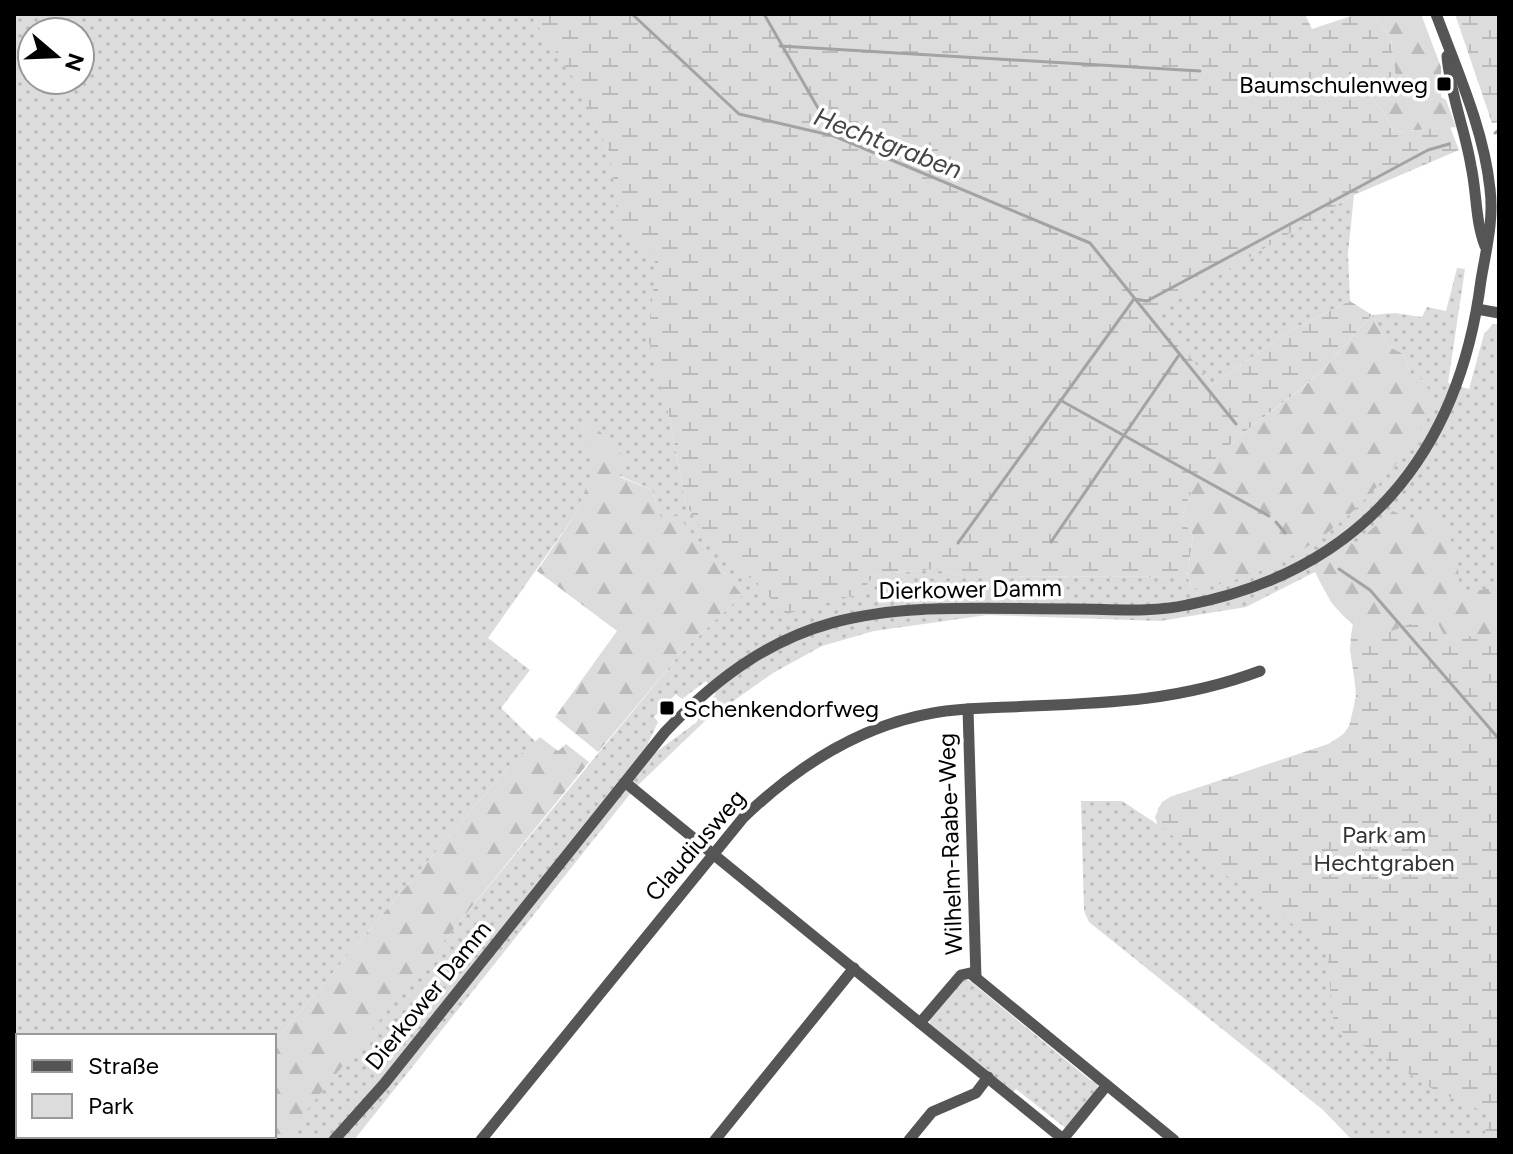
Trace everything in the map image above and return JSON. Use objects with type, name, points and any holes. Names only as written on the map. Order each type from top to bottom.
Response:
[{"type":"street","points":[[1436,14],[1444,36]]},
{"type":"street","name":"Dierkower Damm","points":[[334,1140],[384,1084],[665,732],[720,679],[772,646],[826,624],[887,610],[1182,606],[1236,593],[1296,567],[1338,542],[1374,513],[1417,463],[1456,392],[1477,309],[1485,247],[1491,227],[1493,165],[1444,36]]},
{"type":"street","name":"Dierkower Damm","points":[[1444,36],[1453,99],[1472,168],[1478,226],[1485,247]]},
{"type":"street","points":[[1472,168],[1493,165]]},
{"type":"street","points":[[1477,309],[1499,313]]},
{"type":"street","name":"Claudiusweg","points":[[481,1140],[712,854],[772,790],[810,763],[871,731],[902,720],[968,709],[1161,699],[1260,671]]},
{"type":"street","name":"Wilhelm-Raabe-Weg","points":[[968,709],[976,978]]},
{"type":"street","points":[[626,783],[1063,1139],[1107,1085]]},
{"type":"street","points":[[715,1140],[854,968]]},
{"type":"street","points":[[920,1023],[965,972],[1174,1140]]},
{"type":"street","points":[[909,1140],[932,1112],[976,1093],[988,1077]]},
{"type":"green space","points":[[14,14],[530,14],[576,81],[610,154],[687,135],[667,406],[686,505],[691,513],[859,594],[874,575],[934,569],[963,576],[1187,577],[1192,586],[1425,382],[1411,374],[1403,354],[1388,346],[1372,315],[1395,313],[1422,317],[1427,307],[1446,311],[1457,268],[1465,269],[1448,383],[1469,389],[1484,334],[1493,324],[1499,324],[1499,1140],[1352,1140],[1323,1110],[1089,922],[1084,911],[1081,801],[1122,801],[1157,824],[1158,808],[1170,797],[1321,749],[1348,731],[1357,693],[1350,650],[1353,625],[1331,602],[1315,572],[1246,607],[1160,621],[987,615],[874,631],[822,646],[773,673],[705,721],[634,789],[354,1140],[280,1140],[680,654],[742,595],[677,516],[663,525],[652,490],[620,476],[581,422],[594,469],[577,512],[488,638],[530,670],[501,708],[536,742],[513,761],[276,1040],[276,1034],[16,1034],[16,1138],[180,1138],[14,1140]],"holes":[[[706,681],[716,694],[700,711],[697,722],[656,752],[648,743],[658,722],[654,717],[676,694],[682,699]]]},
{"type":"green space","points":[[530,14],[1305,14],[1312,29],[1357,14],[1373,14],[1391,39],[1396,80],[1373,81],[1371,98],[1382,109],[1394,132],[1450,127],[1459,150],[1354,195],[1156,313],[1212,385],[1291,330],[1350,301],[1372,315],[1322,370],[1240,436],[1203,473],[1190,495],[1182,519],[1193,535],[1187,577],[963,576],[934,569],[874,575],[860,594],[786,614],[701,528],[686,505],[667,406],[648,338],[656,265],[650,251],[620,233],[610,154],[576,82]]},
{"type":"green space","points":[[1373,14],[1421,14],[1441,67],[1441,97],[1446,100],[1456,127],[1394,132],[1382,109],[1371,98],[1373,81],[1396,80],[1391,39]]},
{"type":"green space","points":[[1455,14],[1499,14],[1499,122],[1492,123]]},
{"type":"green space","points":[[1354,195],[1348,253],[1350,301],[1291,330],[1212,385],[1155,313]]},
{"type":"green space","points":[[1372,315],[1388,346],[1403,354],[1411,374],[1425,382],[1436,405],[1414,439],[1365,500],[1305,548],[1271,567],[1194,589],[1187,577],[1193,535],[1182,519],[1190,495],[1203,473],[1240,436],[1322,370]]},
{"type":"green space","points":[[590,421],[623,456],[620,477],[652,490],[663,524],[678,516],[742,595],[680,654],[598,752],[555,717],[617,631],[537,571],[577,512],[593,469],[581,422]]},
{"type":"green space","points":[[1393,511],[1403,516],[1409,526],[1428,512],[1445,523],[1457,557],[1460,594],[1491,588],[1499,592],[1499,649],[1467,635],[1451,648],[1433,615],[1428,625],[1414,625],[1383,634],[1363,629],[1338,610],[1319,580],[1316,565],[1350,542],[1358,549],[1365,542],[1365,535]]},
{"type":"green space","name":"Park am Hechtgraben","points":[[1433,614],[1450,647],[1467,635],[1499,649],[1499,1140],[1484,1140],[1488,1119],[1485,1112],[1436,1091],[1334,1027],[1327,954],[1321,945],[1158,825],[1155,817],[1162,802],[1170,797],[1337,741],[1348,727],[1356,699],[1351,656],[1353,625],[1383,634],[1416,622],[1428,625]]},
{"type":"green space","points":[[540,737],[558,751],[566,744],[589,762],[290,1131],[280,1140],[178,1140],[276,1138],[276,1040],[513,761]]},
{"type":"green space","points":[[965,977],[1090,1080],[1098,1083],[1097,1093],[1068,1130],[1016,1089],[1013,1092],[930,1025],[930,1016]]},
{"type":"waterway","name":"Hechtgraben","points":[[632,14],[739,114],[834,136],[1090,243],[1236,424]]},
{"type":"waterway","points":[[764,14],[834,136]]},
{"type":"waterway","points":[[780,46],[1200,71]]},
{"type":"waterway","points":[[1495,133],[1499,130]]},
{"type":"waterway","points":[[1134,299],[1147,301],[1428,150],[1449,144]]},
{"type":"waterway","points":[[958,543],[1134,299]]},
{"type":"waterway","points":[[1051,542],[1179,355]]},
{"type":"waterway","name":"Hechtgraben","points":[[1060,400],[1269,516]]},
{"type":"waterway","name":"Hechtgraben","points":[[1276,522],[1285,533]]},
{"type":"waterway","name":"Hechtgraben","points":[[1339,569],[1370,590],[1499,739]]},
{"type":"waterway","points":[[114,1140],[118,1138]]},
{"type":"place","name":"Baumschulenweg","points":[[1444,84]]},
{"type":"place","name":"Schenkendorfweg","points":[[667,708]]}]
